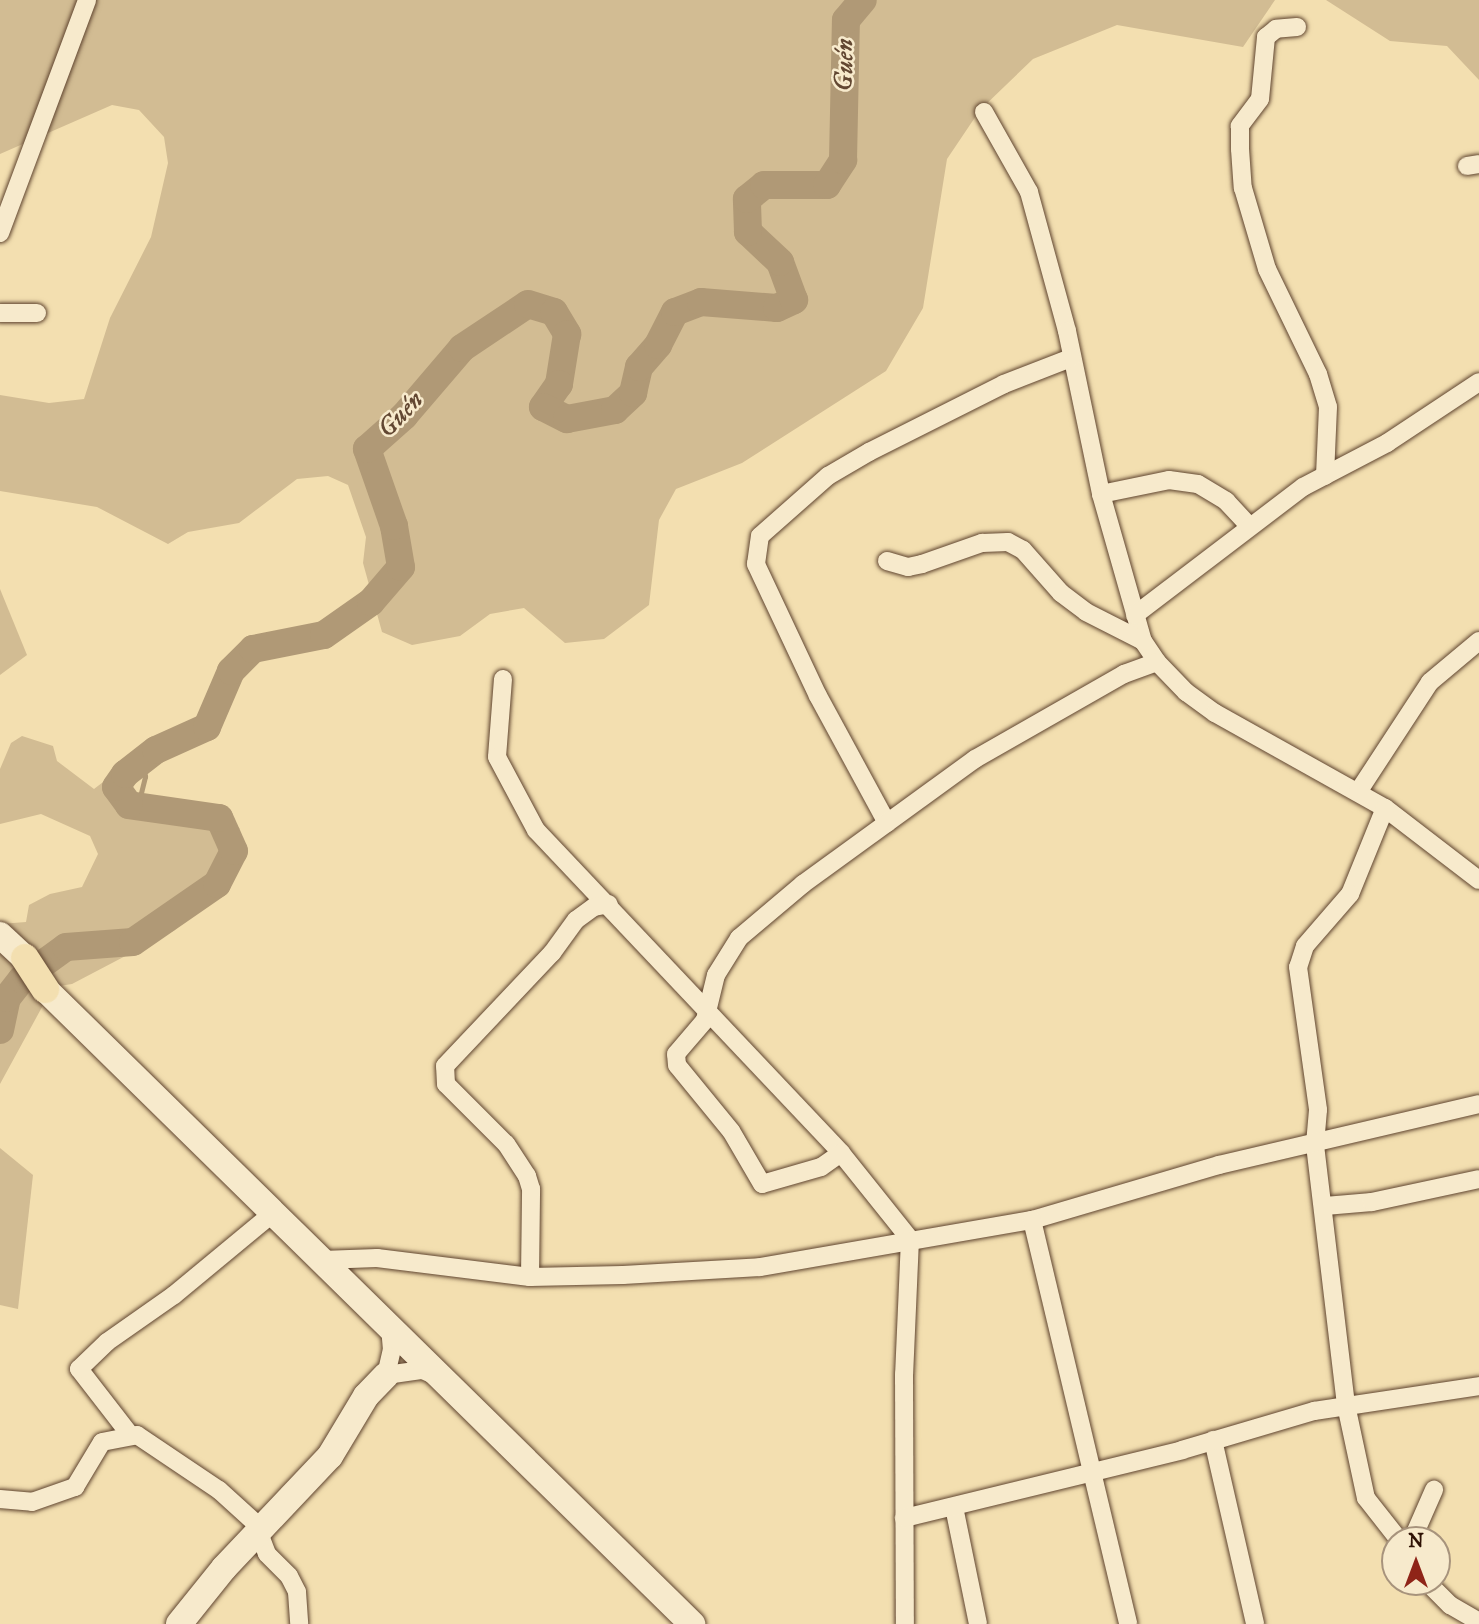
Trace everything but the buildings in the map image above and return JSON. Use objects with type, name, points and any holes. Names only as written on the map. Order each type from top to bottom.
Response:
[{"type":"main road","points":[[0,935],[25,958],[45,989],[692,1624]]},
{"type":"main road","points":[[179,1624],[330,1456],[366,1396],[386,1375]]},
{"type":"street","points":[[0,233],[87,0]]},
{"type":"street","points":[[1297,27],[1276,29],[1266,37],[1261,99],[1240,126],[1240,149],[1243,188],[1267,269],[1318,374],[1328,407],[1331,432],[1325,475]]},
{"type":"street","points":[[984,112],[1029,192],[1071,358],[1101,494],[1143,641],[1157,662],[1186,692],[1215,713],[1384,808],[1479,880]]},
{"type":"street","points":[[0,313],[37,313]]},
{"type":"street","points":[[887,823],[818,696],[756,564],[760,536],[818,483],[869,452],[983,394],[1071,358]]},
{"type":"street","points":[[1135,615],[1249,527],[1325,475],[1387,443],[1479,382]]},
{"type":"street","points":[[1101,494],[1169,480],[1198,484],[1226,501],[1249,527]]},
{"type":"street","points":[[887,561],[922,565],[982,543],[1008,541],[1023,550],[1061,593],[1086,612],[1143,641]]},
{"type":"street","points":[[1358,792],[1430,682],[1479,641]]},
{"type":"street","points":[[841,1153],[821,1167],[762,1184],[731,1131],[675,1060],[705,1020],[716,975],[738,938],[803,884],[975,759],[1059,708],[1124,674],[1157,662]]},
{"type":"street","points":[[503,679],[497,757],[536,830],[609,904],[841,1153],[910,1239],[904,1518],[905,1624]]},
{"type":"street","points":[[1384,808],[1350,894],[1300,956],[1301,1009],[1318,1110],[1315,1145],[1325,1206],[1346,1405],[1366,1498],[1388,1526]]},
{"type":"street","points":[[530,1277],[531,1189],[527,1176],[506,1144],[446,1084],[445,1066],[552,953],[576,920],[594,907],[609,904]]},
{"type":"street","points":[[322,1260],[377,1258],[530,1277],[760,1267],[1032,1220],[1219,1165],[1315,1145],[1479,1104]]},
{"type":"street","points":[[1479,1114],[1479,1124]]},
{"type":"street","points":[[1325,1206],[1373,1202],[1479,1179]]},
{"type":"street","points":[[131,1436],[79,1369],[107,1342],[174,1295],[273,1213]]},
{"type":"street","points":[[1032,1220],[1128,1624]]},
{"type":"street","points":[[390,1328],[392,1350],[386,1375],[423,1370],[438,1376]]},
{"type":"street","points":[[904,1518],[1094,1472],[1346,1405],[1479,1386]]},
{"type":"street","points":[[0,1499],[33,1502],[75,1488],[102,1442],[131,1436],[149,1441],[192,1469],[245,1510],[260,1531],[267,1553],[289,1576],[297,1591],[299,1624]]},
{"type":"street","points":[[1213,1440],[1255,1624]]},
{"type":"street","points":[[1418,1526],[1434,1490]]},
{"type":"street","points":[[954,1507],[978,1624]]},
{"type":"street","points":[[1443,1596],[1473,1622]]},
{"type":"shaded area","points":[[0,0],[1275,0],[1243,47],[1117,25],[1033,59],[980,110],[947,159],[923,308],[886,371],[742,463],[676,489],[659,520],[649,605],[604,639],[565,643],[524,608],[490,614],[460,636],[412,645],[382,632],[363,563],[366,537],[348,485],[328,476],[297,479],[239,523],[188,532],[168,544],[97,507],[0,491],[0,395],[49,403],[84,399],[110,318],[151,237],[168,163],[164,137],[139,110],[112,105],[0,154]]},
{"type":"shaded area","points":[[1326,0],[1479,0],[1479,80],[1447,46],[1390,41]]},
{"type":"shaded area","points":[[0,589],[27,655],[0,675]]},
{"type":"shaded area","points":[[22,736],[53,746],[57,761],[94,789],[107,779],[146,798],[224,811],[240,829],[220,854],[212,878],[175,930],[72,984],[53,987],[0,1084],[0,924],[26,922],[29,905],[50,894],[82,887],[98,854],[90,836],[41,814],[0,824],[0,769],[11,743]]},
{"type":"shaded area","points":[[0,1148],[33,1175],[18,1309],[0,1305]]},
{"type":"waterway","name":"Guén","points":[[0,1030],[7,998],[22,979],[66,947],[133,942],[217,884],[234,851],[219,818],[129,805],[116,787],[125,774],[156,750],[207,727],[231,671],[253,649],[324,635],[371,602],[401,567],[394,526],[367,449],[404,416],[462,348],[528,304],[554,312],[567,334],[559,384],[543,407],[567,419],[615,410],[633,393],[639,367],[658,345],[675,312],[701,302],[777,308],[794,300],[780,262],[748,232],[747,199],[764,185],[827,185],[843,160],[846,20],[863,0]]},
{"type":"waterway","points":[[129,805],[140,797],[145,777],[143,760]]}]
